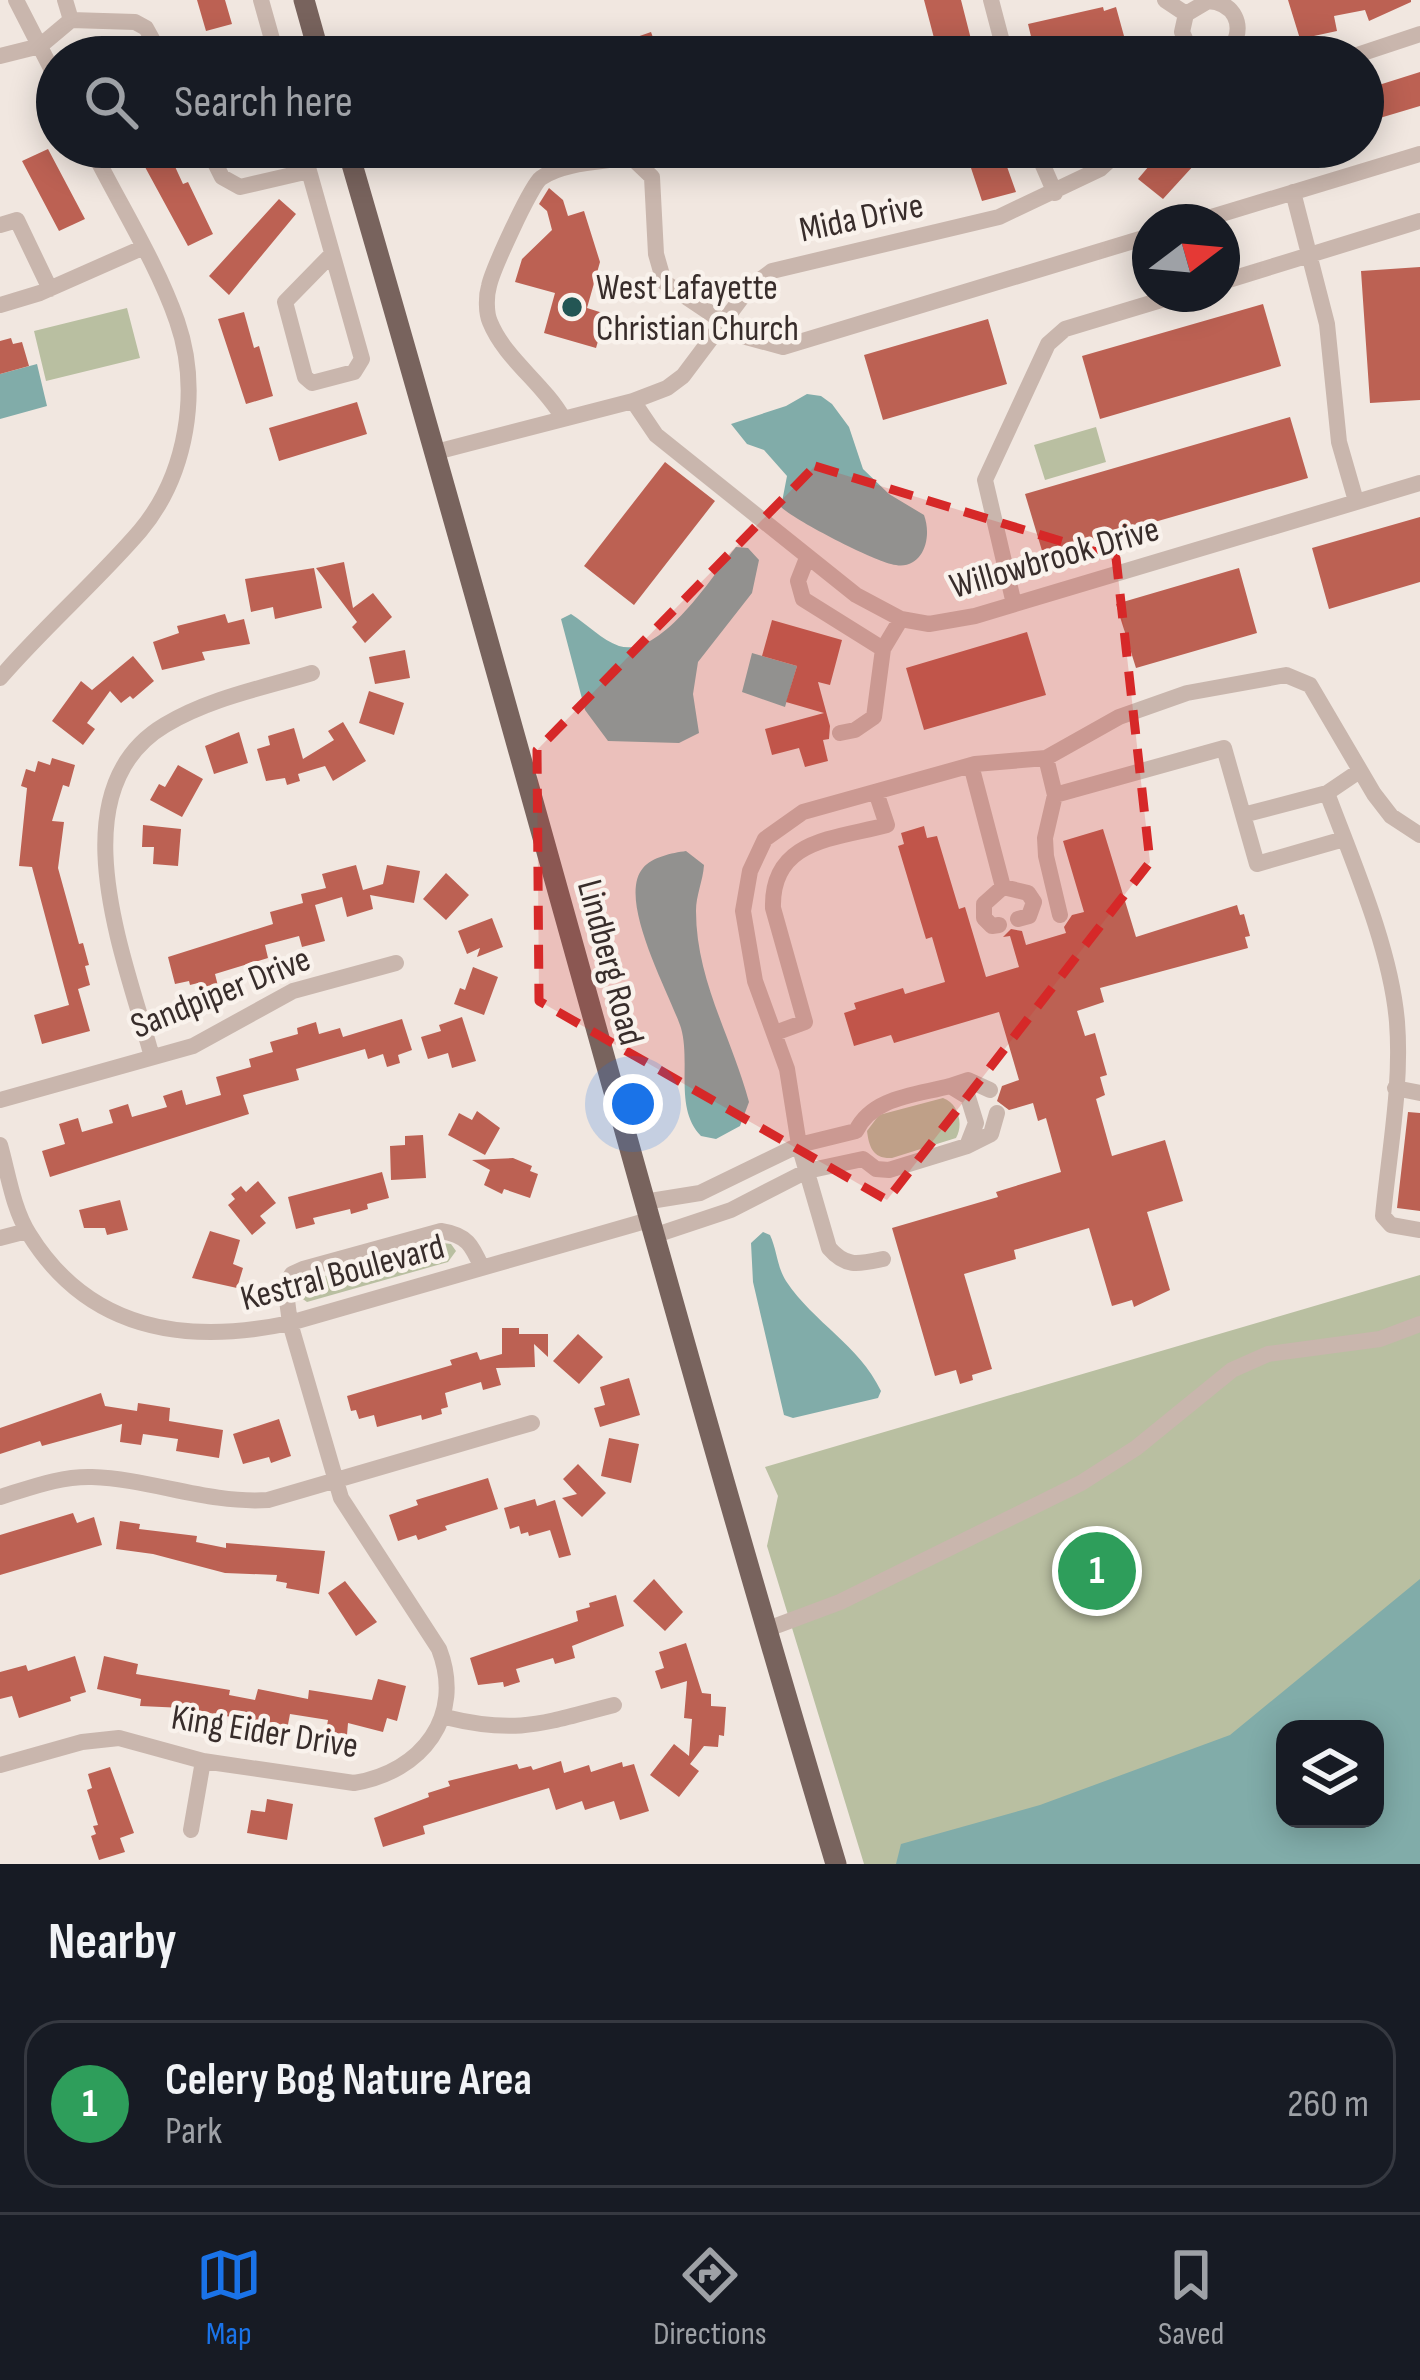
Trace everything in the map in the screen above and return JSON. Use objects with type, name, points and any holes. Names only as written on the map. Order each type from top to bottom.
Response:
[{"type":"main road","points":[[304,0],[314,36]]},
{"type":"main road","name":"Lindberg Road","points":[[353,168],[765,1630],[836,1864]]},
{"type":"street","points":[[16,0],[36,38]]},
{"type":"street","points":[[65,0],[71,20]]},
{"type":"street","points":[[261,0],[271,36]]},
{"type":"street","points":[[1165,0],[1186,14]]},
{"type":"street","points":[[994,1],[1002,36]]},
{"type":"street","points":[[1184,36],[1186,14],[1199,3],[1226,2],[1237,20],[1237,36]]},
{"type":"street","points":[[52,36],[71,20],[135,22],[150,36]]},
{"type":"street","points":[[1384,46],[1420,34]]},
{"type":"street","points":[[0,56],[36,47]]},
{"type":"street","points":[[1384,165],[1420,154]]},
{"type":"street","points":[[0,678],[140,530],[172,477],[185,433],[189,391],[177,322],[102,168]]},
{"type":"street","points":[[218,168],[222,177],[240,187],[309,171]]},
{"type":"street","points":[[308,168],[362,359],[354,372],[312,383],[305,377],[285,302],[332,254]]},
{"type":"street","points":[[562,418],[551,397],[501,342],[487,317],[489,285],[526,196],[539,178],[568,168]]},
{"type":"street","points":[[644,168],[652,177],[656,254],[664,282],[762,344],[783,347],[1132,241]]},
{"type":"street","points":[[1044,168],[1055,193]]},
{"type":"street","name":"Mida Drive","points":[[436,452],[667,388],[683,376],[749,288],[772,271],[975,225],[1055,193],[1101,168]]},
{"type":"street","points":[[1240,208],[1373,168]]},
{"type":"street","points":[[1293,192],[1327,324],[1339,442],[1356,501]]},
{"type":"street","points":[[0,225],[17,220],[50,289]]},
{"type":"street","points":[[1240,276],[1420,221]]},
{"type":"street","points":[[0,304],[50,289],[142,248]]},
{"type":"street","points":[[1014,604],[985,480],[1048,344],[1065,328],[1132,308]]},
{"type":"street","points":[[633,401],[656,435],[807,558],[856,595],[901,620],[883,649],[874,717],[855,730],[840,733]]},
{"type":"street","name":"Willowbrook Drive","points":[[901,620],[928,624],[975,616],[1420,483]]},
{"type":"street","points":[[807,558],[798,581],[802,599],[883,649]]},
{"type":"street","points":[[152,1057],[108,894],[104,823],[115,784],[140,747],[161,727],[204,705],[312,673]]},
{"type":"street","points":[[884,1259],[852,1265],[840,1261],[830,1248],[799,1145],[792,1089],[747,946],[743,911],[750,871],[765,839],[803,812],[971,765],[1046,758],[1119,717],[1186,692],[1286,675],[1310,685],[1358,772],[1390,816],[1420,835]]},
{"type":"street","points":[[1055,795],[1224,748],[1257,864],[1345,839]]},
{"type":"street","points":[[1046,758],[1055,795],[1045,838],[1046,856],[1060,915]]},
{"type":"street","points":[[971,765],[1004,887]]},
{"type":"street","points":[[1243,815],[1327,793],[1358,772]]},
{"type":"street","points":[[775,1033],[805,1022],[773,908],[772,890],[779,868],[807,847],[886,825],[876,792]]},
{"type":"street","points":[[1327,793],[1355,861],[1393,993],[1399,1057],[1383,1216],[1391,1226],[1420,1230]]},
{"type":"street","points":[[1004,887],[1028,893],[1034,902],[1029,916],[1018,919]]},
{"type":"street","points":[[1000,925],[992,926],[984,918],[984,904],[1004,887]]},
{"type":"street","name":"Sandpiper Drive","points":[[0,1100],[193,1046],[293,991],[396,963]]},
{"type":"street","points":[[990,1090],[968,1080],[883,1103],[864,1115],[856,1131],[863,1159],[877,1169],[889,1170],[967,1146],[991,1134],[997,1113]]},
{"type":"street","points":[[950,1086],[968,1097],[976,1124],[967,1146]]},
{"type":"street","points":[[1395,1088],[1420,1093]]},
{"type":"street","points":[[649,1219],[799,1145],[856,1131]]},
{"type":"street","name":"Kestral Boulevard","points":[[0,1145],[27,1231],[61,1275],[103,1308],[139,1323],[184,1333],[239,1334],[290,1323],[649,1219]]},
{"type":"street","points":[[649,1219],[730,1210],[807,1171],[863,1159]]},
{"type":"street","points":[[0,1238],[27,1231]]},
{"type":"street","points":[[482,1268],[472,1243],[441,1231],[304,1269],[292,1274],[285,1285],[290,1323],[341,1498],[439,1649],[447,1669],[445,1717],[482,1726],[521,1728],[614,1705]]},
{"type":"street","points":[[765,1630],[840,1602],[1081,1483],[1136,1448],[1232,1370],[1300,1346],[1380,1339],[1420,1324]]},
{"type":"street","points":[[0,1497],[48,1483],[95,1477],[237,1502],[268,1500],[532,1424]]},
{"type":"street","name":"King Eider Drive","points":[[0,1765],[82,1742],[119,1738],[203,1761],[325,1780],[373,1780],[412,1760],[445,1717]]},
{"type":"street","points":[[191,1830],[203,1761]]},
{"type":"highlighted area","points":[[815,466],[1116,558],[1150,862],[887,1200],[539,1001],[537,750]]},
{"type":"green space","points":[[127,308],[140,358],[46,381],[34,331]]},
{"type":"green space","points":[[1096,427],[1106,462],[1045,480],[1034,445]]},
{"type":"green space","points":[[943,1098],[958,1115],[956,1138],[892,1158],[873,1151],[867,1131],[879,1115]]},
{"type":"green space","points":[[443,1243],[456,1251],[448,1262],[307,1302],[296,1294],[300,1283]]},
{"type":"green space","points":[[1420,1275],[1420,1864],[864,1864],[767,1546],[778,1496],[765,1467]]},
{"type":"water","points":[[37,364],[47,406],[0,419],[0,374]]},
{"type":"water","points":[[807,394],[832,404],[849,427],[863,469],[889,494],[924,515],[926,543],[910,564],[891,564],[867,555],[781,507],[787,476],[764,450],[747,444],[731,424]]},
{"type":"water","points":[[736,547],[748,548],[759,560],[752,593],[698,662],[693,694],[699,733],[679,743],[608,741],[585,710],[561,619],[571,614],[619,646],[635,647],[668,628]]},
{"type":"water","points":[[752,653],[797,666],[785,707],[742,692]]},
{"type":"water","points":[[686,851],[704,865],[696,911],[702,961],[749,1102],[740,1126],[716,1139],[701,1136],[688,1112],[681,1028],[648,947],[636,901],[636,882],[647,864]]},
{"type":"water","points":[[763,1232],[770,1235],[786,1281],[861,1360],[881,1391],[878,1398],[793,1418],[784,1415],[753,1282],[751,1243]]},
{"type":"water","points":[[1420,1579],[1420,1864],[896,1864],[901,1844],[1040,1805],[1230,1735]]},
{"type":"building","points":[[197,0],[225,0],[232,24],[206,31]]},
{"type":"building","points":[[924,0],[961,0],[970,36],[933,36]]},
{"type":"building","points":[[1288,0],[1411,0],[1369,21],[1365,10],[1334,16],[1337,31],[1299,36]]},
{"type":"building","points":[[1116,7],[1124,36],[1031,36],[1028,24]]},
{"type":"building","points":[[1420,72],[1420,106],[1384,117],[1384,83]]},
{"type":"building","points":[[36,155],[36,168],[58,168],[85,219],[59,231],[22,161]]},
{"type":"building","points":[[146,168],[176,168],[183,184],[188,182],[213,234],[188,246]]},
{"type":"building","points":[[971,168],[1007,168],[1016,192],[982,201]]},
{"type":"building","points":[[1147,168],[1191,168],[1163,199],[1138,179]]},
{"type":"building","name":"West Lafayette Christian Church","points":[[549,188],[563,200],[568,216],[584,211],[600,262],[587,308],[606,314],[596,348],[544,333],[555,293],[515,282],[522,259],[552,230],[547,211],[539,204]]},
{"type":"building","points":[[279,199],[296,214],[229,295],[209,276]]},
{"type":"building","points":[[1420,267],[1420,400],[1370,403],[1361,271]]},
{"type":"building","points":[[1263,304],[1281,366],[1100,419],[1082,356]]},
{"type":"building","points":[[244,312],[273,396],[246,404],[218,319]]},
{"type":"building","points":[[988,319],[1007,384],[883,420],[864,355]]},
{"type":"building","points":[[11,338],[13,344],[22,342],[29,366],[0,374],[0,341]]},
{"type":"building","points":[[357,402],[367,434],[279,461],[269,428]]},
{"type":"building","points":[[1290,417],[1308,478],[1043,554],[1025,494]]},
{"type":"building","points":[[665,462],[715,501],[634,605],[584,566]]},
{"type":"building","points":[[1420,517],[1420,582],[1329,609],[1312,548]]},
{"type":"building","points":[[344,562],[353,608],[373,593],[392,617],[365,643],[352,627],[357,622],[316,568]]},
{"type":"building","points":[[314,568],[322,608],[275,619],[273,607],[251,612],[245,579]]},
{"type":"building","points":[[1239,568],[1257,633],[1136,668],[1116,604]]},
{"type":"building","points":[[225,614],[228,623],[244,619],[250,644],[202,652],[205,660],[162,670],[153,642],[179,633],[177,626]]},
{"type":"building","points":[[772,620],[842,640],[830,685],[818,682],[830,726],[829,739],[823,740],[828,761],[805,767],[799,748],[772,755],[765,729],[824,713],[786,702],[797,666],[762,656]]},
{"type":"building","points":[[1027,632],[1046,695],[924,730],[906,668]]},
{"type":"building","points":[[405,650],[410,678],[375,684],[369,657]]},
{"type":"building","points":[[133,656],[154,681],[121,703],[110,691],[87,723],[95,729],[83,745],[52,721],[81,681],[92,690]]},
{"type":"building","points":[[369,691],[404,703],[394,735],[359,723]]},
{"type":"building","points":[[343,722],[366,761],[333,781],[325,766],[298,774],[300,781],[287,785],[285,778],[266,781],[257,749],[270,745],[268,736],[294,728],[303,759],[334,740],[328,731]]},
{"type":"building","points":[[239,732],[248,763],[214,774],[205,746]]},
{"type":"building","points":[[52,758],[75,765],[52,821],[64,822],[58,868],[89,965],[85,966],[90,985],[78,989],[90,1031],[42,1044],[34,1015],[69,1005],[32,867],[19,866],[27,788],[21,786],[26,769],[35,772],[38,761],[50,765]]},
{"type":"building","points":[[178,765],[203,779],[182,817],[150,800]]},
{"type":"building","points":[[143,825],[181,829],[178,866],[153,864],[154,847],[142,847]]},
{"type":"building","points":[[924,826],[927,838],[937,836],[986,977],[1019,967],[1010,936],[1003,937],[1011,929],[1022,931],[1026,945],[1066,933],[1064,927],[1072,915],[1084,912],[1063,841],[1103,829],[1136,937],[1237,905],[1250,936],[1245,937],[1248,948],[1100,988],[1104,1002],[1077,1011],[1085,1036],[1095,1033],[1107,1075],[1100,1077],[1105,1095],[1096,1099],[1112,1156],[1165,1140],[1183,1201],[1147,1212],[1170,1290],[1134,1307],[1132,1300],[1112,1306],[1089,1228],[1014,1250],[1016,1259],[964,1274],[992,1369],[960,1384],[956,1370],[935,1376],[892,1228],[998,1197],[996,1192],[1061,1172],[1046,1118],[1038,1121],[1033,1103],[1009,1110],[997,1101],[1002,1086],[1019,1080],[999,1012],[894,1043],[891,1035],[854,1046],[844,1013],[856,1009],[854,1003],[945,982],[932,937],[926,939],[898,846],[904,844],[901,833]]},
{"type":"building","points":[[356,865],[363,890],[383,884],[387,865],[420,871],[414,903],[370,895],[373,909],[347,917],[342,897],[315,905],[325,941],[302,947],[299,936],[265,945],[268,958],[215,974],[218,986],[200,991],[198,983],[175,984],[168,957],[273,924],[270,912],[303,903],[301,894],[326,888],[322,874]]},
{"type":"building","points":[[446,873],[469,895],[446,920],[423,899]]},
{"type":"building","points":[[492,918],[503,947],[477,957],[480,948],[467,954],[458,931]]},
{"type":"building","points":[[473,967],[498,977],[484,1015],[454,1004]]},
{"type":"building","points":[[462,1017],[476,1061],[452,1068],[448,1053],[428,1059],[421,1037]]},
{"type":"building","points":[[402,1019],[412,1050],[398,1055],[400,1063],[387,1067],[383,1054],[368,1059],[365,1049],[296,1069],[299,1080],[243,1095],[249,1114],[50,1177],[42,1151],[65,1144],[59,1124],[78,1118],[82,1132],[113,1123],[109,1110],[128,1104],[132,1117],[167,1107],[163,1096],[182,1090],[186,1105],[221,1095],[216,1077],[251,1067],[249,1059],[273,1052],[270,1042],[298,1034],[297,1028],[316,1022],[319,1034],[340,1028],[343,1037]]},
{"type":"building","points":[[477,1111],[500,1128],[485,1155],[448,1135],[459,1113],[472,1120]]},
{"type":"building","points":[[1408,1112],[1420,1113],[1420,1211],[1397,1208]]},
{"type":"building","points":[[423,1135],[426,1178],[391,1180],[390,1146],[405,1145],[405,1136]]},
{"type":"building","points":[[513,1158],[538,1174],[530,1198],[504,1189],[502,1194],[484,1185],[490,1170],[472,1160]]},
{"type":"building","points":[[382,1172],[389,1198],[351,1214],[350,1209],[313,1218],[315,1224],[296,1229],[288,1197]]},
{"type":"building","points":[[258,1181],[276,1203],[260,1216],[266,1223],[252,1235],[228,1205],[235,1199],[231,1194],[241,1186],[246,1192]]},
{"type":"building","points":[[120,1200],[128,1230],[107,1235],[105,1228],[84,1228],[79,1210]]},
{"type":"building","points":[[210,1231],[240,1240],[233,1264],[243,1268],[237,1288],[192,1278]]},
{"type":"building","points":[[502,1328],[519,1328],[519,1334],[548,1334],[548,1357],[534,1344],[535,1367],[496,1368],[501,1385],[483,1390],[481,1382],[445,1393],[448,1407],[422,1420],[421,1415],[377,1427],[374,1415],[359,1419],[356,1410],[351,1411],[347,1396],[452,1365],[450,1360],[477,1352],[480,1360],[502,1354]]},
{"type":"building","points":[[578,1334],[603,1357],[579,1384],[553,1361]]},
{"type":"building","points":[[629,1378],[640,1415],[600,1427],[594,1408],[605,1405],[600,1387]]},
{"type":"building","points":[[101,1393],[105,1406],[137,1411],[138,1403],[170,1408],[169,1421],[223,1430],[219,1458],[176,1451],[178,1439],[143,1434],[141,1445],[120,1442],[122,1424],[0,1454],[0,1428]]},
{"type":"building","points":[[279,1419],[291,1456],[271,1463],[269,1457],[243,1464],[233,1434]]},
{"type":"building","points":[[609,1438],[639,1444],[631,1483],[601,1476]]},
{"type":"building","points":[[578,1464],[606,1493],[582,1517],[562,1498],[577,1494],[563,1479]]},
{"type":"building","points":[[488,1478],[498,1509],[418,1540],[416,1535],[398,1541],[389,1515],[418,1505],[416,1500]]},
{"type":"building","points":[[535,1499],[537,1506],[555,1500],[571,1555],[559,1558],[550,1530],[529,1536],[528,1532],[521,1534],[519,1526],[510,1529],[504,1508]]},
{"type":"building","points":[[73,1513],[77,1523],[94,1517],[102,1545],[0,1575],[0,1535]]},
{"type":"building","points":[[120,1521],[140,1524],[139,1529],[197,1536],[196,1542],[226,1548],[226,1543],[325,1551],[319,1594],[286,1588],[287,1583],[276,1581],[277,1575],[225,1573],[116,1549]]},
{"type":"building","points":[[654,1579],[683,1612],[665,1631],[633,1601]]},
{"type":"building","points":[[345,1581],[377,1622],[356,1636],[328,1593]]},
{"type":"building","points":[[616,1595],[624,1626],[572,1646],[575,1658],[555,1664],[553,1658],[516,1669],[520,1682],[504,1687],[503,1682],[478,1685],[470,1658],[578,1621],[576,1611]]},
{"type":"building","points":[[686,1643],[702,1693],[711,1694],[711,1706],[726,1707],[724,1736],[719,1735],[718,1747],[704,1746],[690,1764],[699,1771],[679,1797],[650,1775],[674,1744],[689,1756],[692,1719],[684,1718],[687,1681],[661,1689],[655,1671],[664,1668],[659,1652]]},
{"type":"building","points":[[75,1656],[86,1692],[70,1697],[71,1701],[19,1718],[12,1696],[0,1699],[0,1672],[26,1665],[28,1671]]},
{"type":"building","points":[[104,1656],[138,1664],[136,1674],[230,1690],[229,1695],[255,1700],[258,1689],[308,1699],[309,1690],[372,1700],[378,1679],[406,1686],[397,1721],[387,1718],[383,1732],[348,1723],[347,1735],[326,1731],[328,1720],[290,1714],[286,1735],[271,1732],[273,1725],[184,1708],[140,1706],[141,1699],[97,1689]]},
{"type":"building","points":[[561,1761],[564,1773],[589,1765],[591,1772],[622,1762],[623,1767],[634,1764],[649,1811],[620,1820],[614,1801],[585,1810],[582,1801],[556,1810],[549,1788],[423,1826],[425,1834],[383,1847],[374,1818],[429,1797],[428,1793],[450,1786],[448,1781],[517,1764],[519,1769],[531,1766],[533,1770]]},
{"type":"building","points":[[110,1767],[134,1833],[120,1838],[125,1852],[99,1860],[91,1836],[96,1834],[93,1826],[98,1825],[87,1790],[92,1788],[88,1774]]},
{"type":"building","points":[[267,1799],[293,1804],[287,1840],[247,1833],[251,1810],[265,1812]]},
{"type":"place","name":"West Lafayette Christian Church","points":[[572,307]]},
{"type":"place","name":"Celery Bog Nature Area","points":[[1097,1571]]}]
